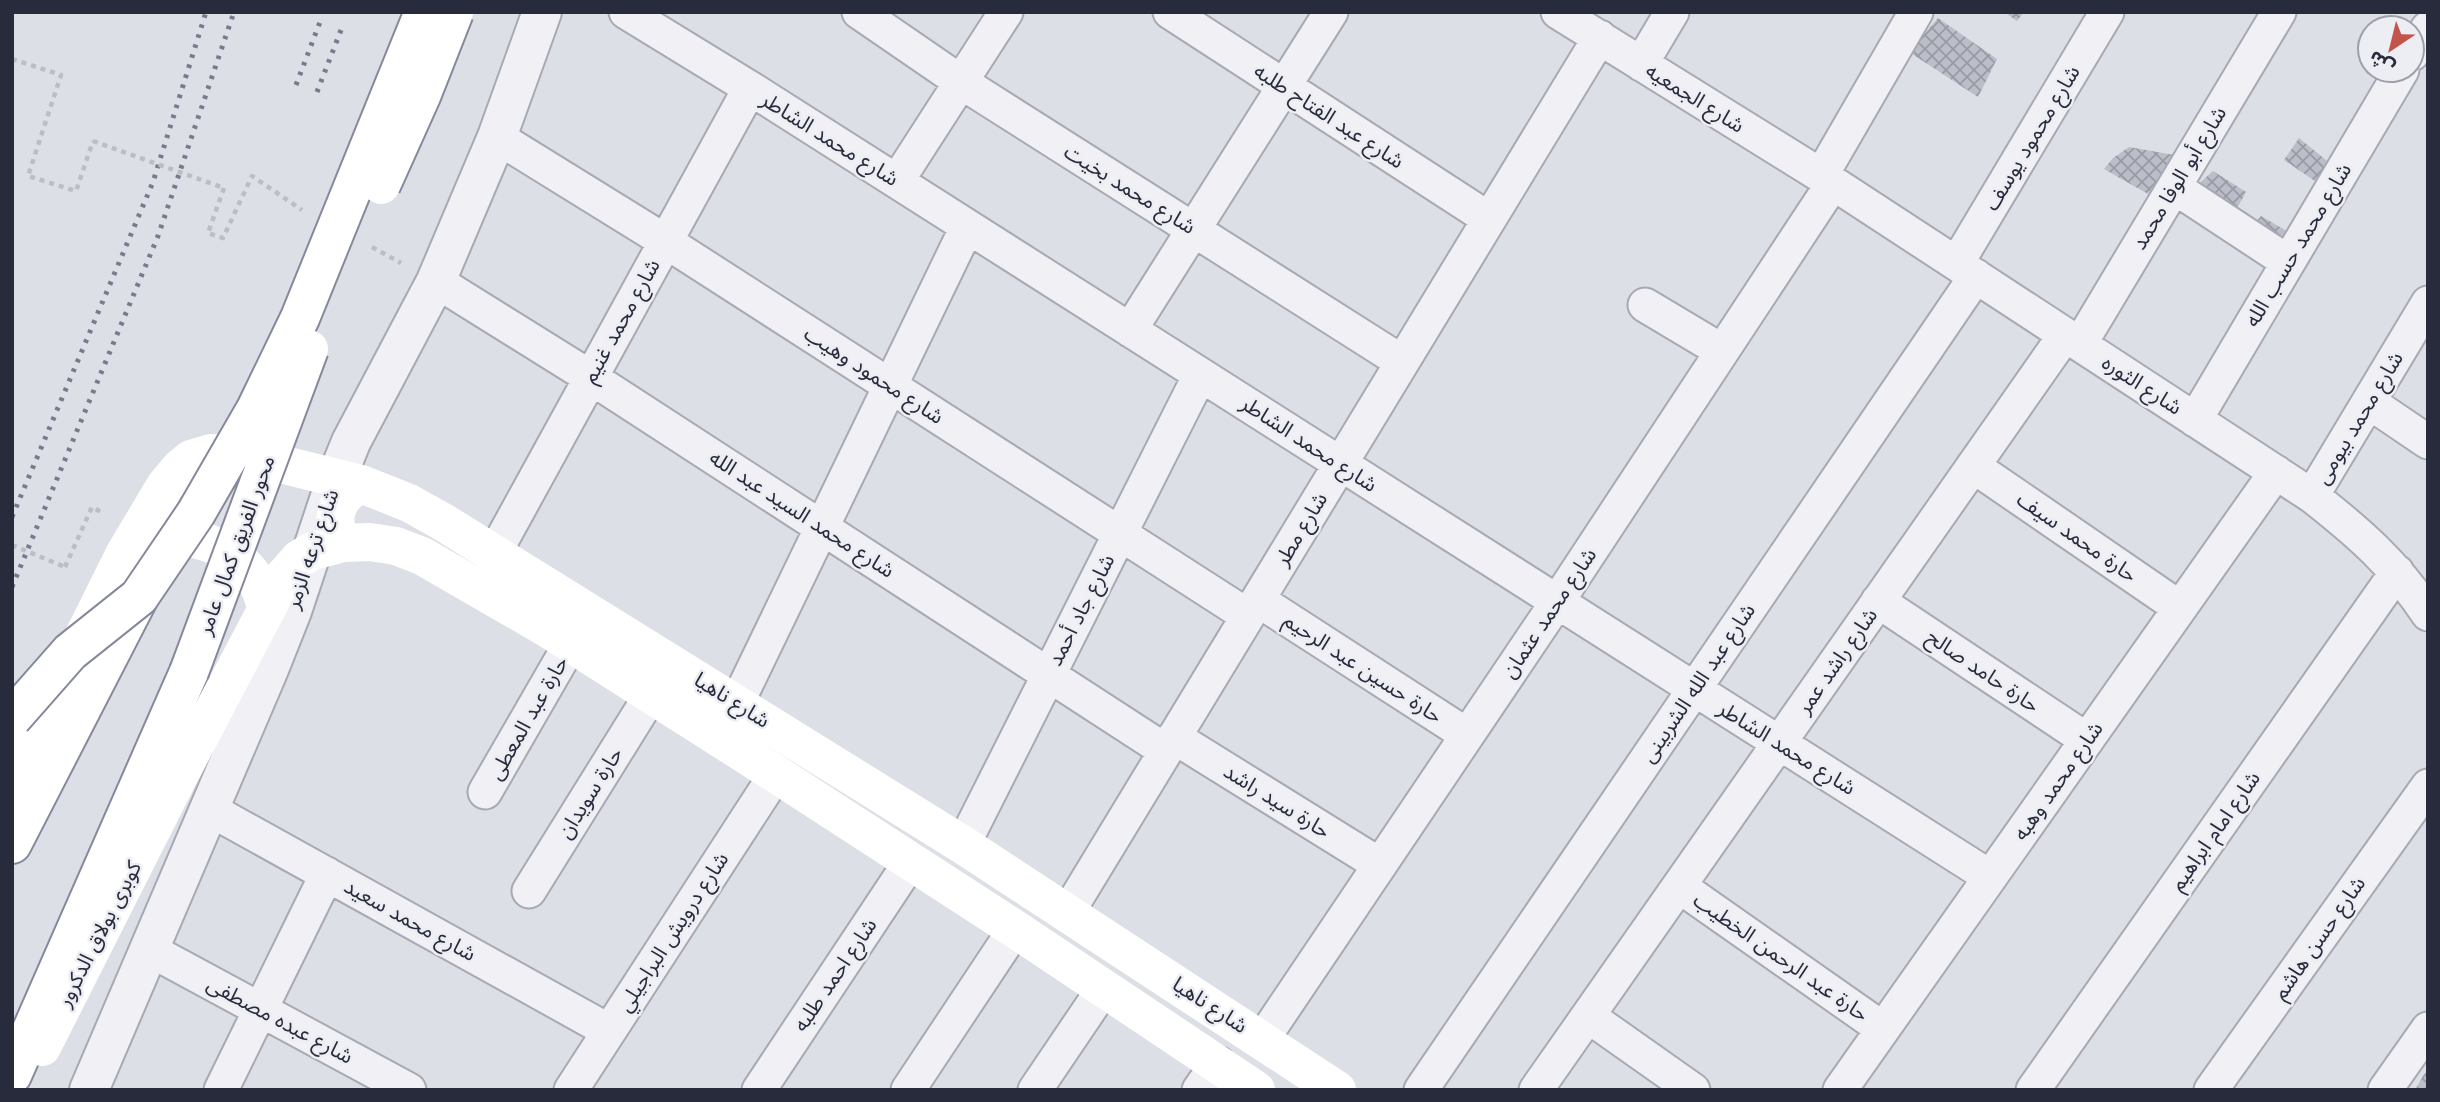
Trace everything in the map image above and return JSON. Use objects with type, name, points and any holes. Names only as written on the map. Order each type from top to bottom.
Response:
[{"type":"main road","name":"محور الفريق كمال عامر","points":[[12,844],[139,597],[196,513],[256,409],[300,318],[424,12]]},
{"type":"main road","name":"محور الفريق كمال عامر","points":[[12,1075],[189,672],[315,333],[415,108],[454,12]]},
{"type":"main road","name":"شارع ناهيا","points":[[125,553],[165,486],[180,468],[191,459],[211,453],[240,454],[348,482],[409,503],[737,703],[963,845],[1337,1090]]},
{"type":"main road","points":[[267,607],[284,576],[299,559],[328,547],[338,535],[335,514],[348,482]]},
{"type":"main road","points":[[12,780],[125,553],[154,540],[181,537],[210,543],[236,558],[256,580],[267,607]]},
{"type":"main road","name":"شارع ناهيا","points":[[328,547],[370,542],[396,546],[422,556],[571,643],[1104,988],[1208,1076],[1256,1090]]},
{"type":"main road","points":[[12,718],[70,652],[139,597]]},
{"type":"main road","name":"كوبرى بولاق الدكرور","points":[[21,1090],[267,607]]},
{"type":"street","name":"شارع ترعه الزمر","points":[[348,482],[351,442],[436,281],[497,137],[542,12]]},
{"type":"street","name":"شارع محمد الشاطر","points":[[626,12],[897,181],[1990,877]]},
{"type":"street","name":"شارع محمد بخيت","points":[[859,12],[961,82],[1402,362]]},
{"type":"street","points":[[897,181],[1006,12]]},
{"type":"street","name":"شارع عبد الفتاح طلبه","points":[[1170,12],[1489,219]]},
{"type":"street","points":[[1130,330],[1331,12]]},
{"type":"street","name":"شارع الجمعيه","points":[[1559,12],[1827,179]]},
{"type":"street","points":[[1641,64],[1672,12]]},
{"type":"street","name":"شارع محمد عثمان","points":[[1262,1040],[1557,602],[1722,351],[1827,179],[1916,12]]},
{"type":"street","name":"شارع محمود يوسف","points":[[1966,270],[2107,12]]},
{"type":"street","name":"شارع أبو الوفا محمد","points":[[2072,339],[2174,187],[2279,12]]},
{"type":"street","name":"شارع مطر","points":[[1068,912],[1600,37]]},
{"type":"street","name":"شارع محمد حسب الله","points":[[2194,420],[2394,84]]},
{"type":"street","name":"شارع محمد غنيم","points":[[494,554],[750,88]]},
{"type":"street","name":"شارع محمود وهيب","points":[[497,137],[665,241],[1119,533],[1253,608]]},
{"type":"street","name":"شارع الثوره","points":[[1827,179],[2312,496],[2357,531],[2398,572],[2428,614]]},
{"type":"street","points":[[2174,187],[2288,262]]},
{"type":"street","points":[[737,703],[967,227]]},
{"type":"street","name":"شارع عبد الله الشربينى","points":[[1421,1090],[1694,689],[1966,270]]},
{"type":"street","name":"شارع محمد السيد عبد الله","points":[[436,281],[590,377],[1049,674],[1170,744]]},
{"type":"street","name":"شارع محمد بيومى","points":[[2312,496],[2428,303]]},
{"type":"street","points":[[1645,305],[1722,351]]},
{"type":"street","name":"شارع راشد عمر","points":[[1536,1090],[1973,466],[2072,339]]},
{"type":"street","name":"شارع جاد أحمد","points":[[963,845],[1200,375]]},
{"type":"street","points":[[2369,402],[2428,442]]},
{"type":"street","name":"حارة محمد سيف","points":[[1973,466],[2180,608]]},
{"type":"street","name":"شارع محمد وهبه","points":[[1840,1090],[2276,472]]},
{"type":"street","name":"شارع ترعه الزمر","points":[[89,1090],[269,669],[328,547]]},
{"type":"street","name":"شارع امام ابراهيم","points":[[2033,1090],[2398,572]]},
{"type":"street","name":"حارة حامد صالح","points":[[1878,601],[2087,740]]},
{"type":"street","name":"حارة حسين عبد الرحيم","points":[[1253,608],[1468,735]]},
{"type":"street","name":"حارة عبد المعطى","points":[[485,792],[571,643]]},
{"type":"street","name":"حارة سويدان","points":[[529,891],[651,695]]},
{"type":"street","name":"حارة سيد راشد","points":[[1170,744],[1380,865]]},
{"type":"street","name":"شارع درويش البراجيلي","points":[[571,1090],[776,774]]},
{"type":"street","name":"شارع حسن هاشم","points":[[2211,1090],[2428,786]]},
{"type":"street","name":"شارع محمد سعيد","points":[[209,809],[609,1031]]},
{"type":"street","name":"شارع احمد طلبه","points":[[759,1090],[911,861]]},
{"type":"street","points":[[221,1090],[327,874]]},
{"type":"street","name":"حارة عبد الرحمن الخطيب","points":[[1679,886],[1883,1029]]},
{"type":"street","points":[[908,1090],[1015,929]]},
{"type":"street","name":"شارع عبده مصطفى","points":[[150,950],[409,1090]]},
{"type":"street","points":[[1035,1090],[1104,988]]},
{"type":"street","points":[[1588,1016],[1693,1090]]},
{"type":"street","points":[[2385,1090],[2428,1029]]},
{"type":"path","points":[[12,59],[61,75],[28,176],[76,191],[93,141],[224,188],[208,233]]},
{"type":"path","points":[[12,545],[65,567],[92,508]]},
{"type":"building","points":[[2004,12],[2024,12],[2017,21]]},
{"type":"building","points":[[1938,18],[1997,59],[1978,97],[1909,52]]},
{"type":"building","points":[[2299,138],[2337,169],[2325,188],[2284,160]]},
{"type":"building","points":[[2129,147],[2174,155],[2148,194],[2104,169],[2113,158]]},
{"type":"building","points":[[2213,171],[2246,192],[2234,214],[2193,189]]},
{"type":"building","points":[[2261,216],[2292,234],[2278,250],[2250,229]]},
{"type":"building","points":[[2428,1069],[2428,1090],[2415,1090],[2423,1076]]},
{"type":"railway","points":[[12,517],[153,182],[206,12]]},
{"type":"railway","points":[[12,587],[158,236],[234,12]]},
{"type":"railway","points":[[296,85],[320,22]]},
{"type":"railway","points":[[317,92],[341,30]]}]
